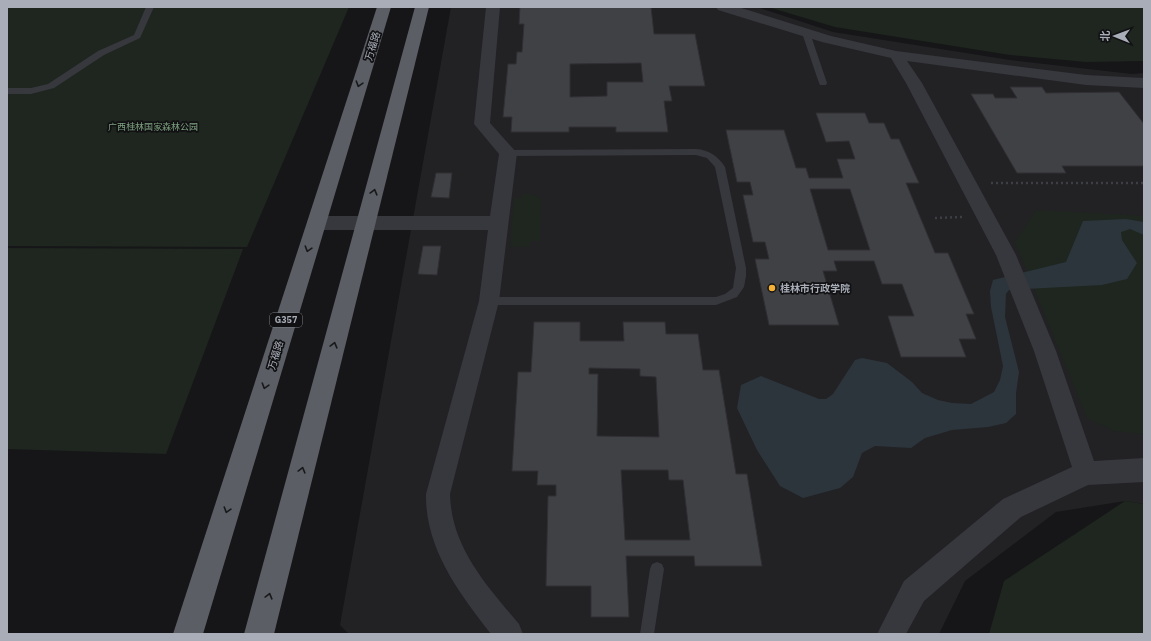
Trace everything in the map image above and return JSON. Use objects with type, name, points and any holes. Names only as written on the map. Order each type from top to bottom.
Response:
[{"type":"highway","name":"万福路","points":[[188,634],[384,7]]},
{"type":"highway","points":[[259,634],[422,7]]},
{"type":"street","points":[[493,7],[482,124],[508,153],[489,301],[438,494],[438,510],[441,526],[450,547],[467,577],[489,610],[510,634]]},
{"type":"street","points":[[723,7],[806,33],[896,55],[1086,80],[1144,83]]},
{"type":"street","points":[[896,55],[914,83],[1006,255],[1045,351],[1086,473]]},
{"type":"street","points":[[316,223],[498,223]]},
{"type":"street","points":[[891,634],[914,591],[1012,508],[1086,473],[1144,470]]},
{"type":"lane","points":[[7,91],[31,91],[51,86],[101,53],[127,42],[137,36],[150,7]]},
{"type":"lane","points":[[806,33],[823,83]]},
{"type":"lane","points":[[489,301],[716,301],[735,293],[740,287],[741,281],[741,268],[720,167],[716,161],[708,155],[696,152],[508,153]]},
{"type":"lane","points":[[647,634],[657,569]]},
{"type":"path","points":[[968,183],[1144,183]]},
{"type":"shaded area","name":"桂林市行政学院","points":[[451,7],[757,7],[833,32],[1010,60],[1132,74],[1144,73],[1144,504],[1125,501],[1056,512],[965,581],[939,634],[349,634],[340,625]]},
{"type":"shaded area","points":[[1126,219],[1144,222],[1144,235],[1130,229],[1121,232],[1122,240],[1137,263],[1127,279],[1102,285],[1009,290],[1006,294],[1005,317],[1019,372],[1016,393],[1016,414],[1006,423],[988,427],[952,430],[925,438],[911,448],[875,446],[862,453],[853,477],[840,488],[803,498],[780,486],[757,450],[737,408],[741,385],[761,376],[819,399],[826,399],[833,394],[855,360],[862,358],[887,363],[912,382],[922,393],[938,400],[952,403],[971,404],[994,392],[1000,380],[1003,366],[991,307],[990,291],[993,280],[1066,262],[1083,221]]},
{"type":"green space","name":"广西桂林国家森林公园","points":[[7,7],[349,7],[247,247],[7,246]]},
{"type":"green space","points":[[768,7],[1144,7],[1144,61],[1086,62],[1010,55],[835,27]]},
{"type":"green space","points":[[522,194],[531,194],[541,198],[540,241],[530,241],[530,247],[510,246],[514,198],[522,198]]},
{"type":"green space","points":[[1036,210],[1144,216],[1144,434],[1114,431],[1087,418],[1015,242]]},
{"type":"green space","points":[[7,248],[243,249],[166,454],[7,449]]},
{"type":"green space","points":[[1125,501],[1144,504],[1144,634],[989,634],[1004,581]]},
{"type":"building","points":[[520,7],[651,7],[654,34],[695,34],[705,86],[669,86],[672,101],[664,101],[668,132],[616,132],[616,127],[569,127],[569,132],[511,132],[512,117],[503,117],[508,64],[516,64],[517,52],[522,52],[524,24],[519,24]],"holes":[[[641,63],[643,82],[607,82],[607,96],[570,97],[570,64]]]},
{"type":"building","points":[[1010,87],[1042,87],[1046,93],[1119,92],[1144,124],[1144,166],[1062,166],[1066,173],[1017,173],[971,94],[993,94],[995,98],[1017,98]]},
{"type":"building","points":[[816,113],[865,113],[869,123],[884,123],[891,139],[899,139],[919,183],[906,183],[935,253],[948,253],[974,314],[966,314],[976,339],[959,339],[966,357],[901,357],[888,316],[914,316],[902,284],[882,284],[874,261],[834,261],[837,271],[823,271],[839,325],[769,325],[755,259],[769,259],[765,242],[753,242],[743,195],[753,195],[750,182],[737,182],[726,130],[784,130],[796,168],[806,168],[809,178],[843,178],[837,159],[855,159],[849,141],[826,142]],"holes":[[[810,189],[850,189],[870,250],[828,250]]]},
{"type":"building","points":[[436,173],[452,173],[449,198],[431,197]]},
{"type":"building","points":[[423,246],[441,246],[437,275],[418,274]]},
{"type":"building","points":[[534,322],[580,322],[580,341],[624,341],[623,322],[665,322],[666,334],[698,334],[703,370],[719,370],[736,474],[747,474],[762,566],[695,566],[694,556],[626,556],[629,617],[591,617],[591,586],[546,586],[548,496],[556,496],[556,485],[537,485],[538,471],[512,471],[518,372],[531,372]],"holes":[[[589,368],[640,369],[640,376],[656,377],[659,437],[597,436],[598,374],[589,374]],[[621,470],[668,470],[669,480],[683,480],[690,540],[625,540]]]},
{"type":"place","name":"桂林市行政学院","points":[[772,288]]}]
